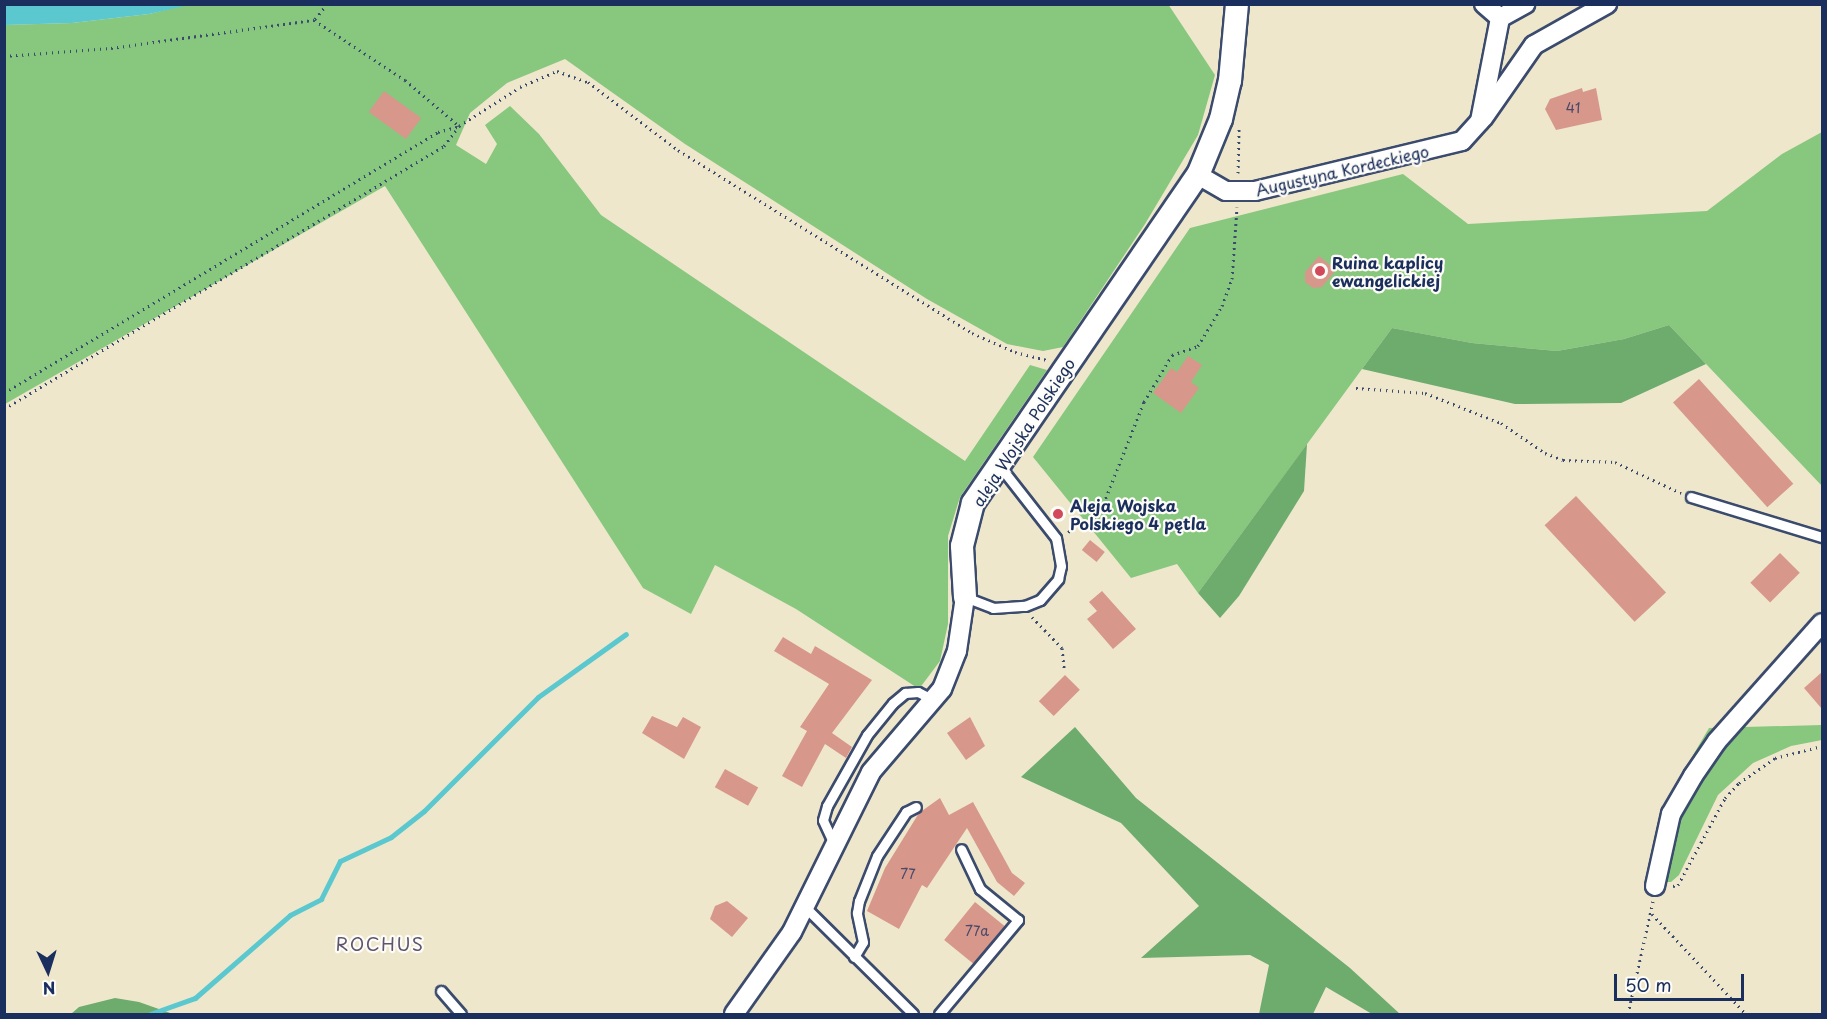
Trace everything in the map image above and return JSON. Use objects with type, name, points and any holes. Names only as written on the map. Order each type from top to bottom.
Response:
[{"type":"street","name":"aleja Wojska Polskiego","points":[[734,1014],[805,907],[871,772],[934,700],[957,651],[965,597],[962,572],[965,528],[973,503],[1198,176],[1221,119],[1230,81],[1236,4]]},
{"type":"street","points":[[1484,4],[1500,18]]},
{"type":"street","points":[[1480,122],[1500,18],[1525,4]]},
{"type":"street","name":"Augustyna Kordeckiego","points":[[1198,176],[1215,187],[1238,193],[1271,189],[1462,141],[1480,122],[1534,45],[1607,4]]},
{"type":"street","points":[[1655,886],[1671,814],[1693,776],[1717,741],[1822,623]]},
{"type":"lane","points":[[965,597],[993,608],[1024,606],[1040,600],[1058,579],[1061,566],[1056,538],[998,465]]},
{"type":"lane","points":[[1691,497],[1822,537]]},
{"type":"lane","points":[[834,845],[823,820],[826,806],[867,735],[905,693],[918,692],[934,700]]},
{"type":"lane","points":[[854,957],[863,942],[857,913],[859,901],[877,856],[906,812],[916,807]]},
{"type":"lane","points":[[939,1014],[1018,920],[980,889],[961,849]]},
{"type":"lane","points":[[805,907],[913,1014]]},
{"type":"lane","points":[[441,991],[461,1014]]},
{"type":"path","points":[[314,20],[327,4]]},
{"type":"path","points":[[4,56],[111,48],[314,20],[405,80],[459,126]]},
{"type":"path","points":[[4,393],[438,132],[459,126],[520,87],[557,71],[588,82],[678,150],[972,333],[1015,352],[1067,365]]},
{"type":"path","points":[[1056,538],[1099,515],[1144,402],[1172,355],[1198,346],[1222,306],[1232,279],[1238,193],[1239,124]]},
{"type":"path","points":[[4,409],[444,146],[459,126]]},
{"type":"path","points":[[1356,388],[1425,393],[1501,423],[1554,457],[1615,462],[1691,497]]},
{"type":"path","points":[[1031,616],[1062,648],[1064,669]]},
{"type":"path","points":[[1628,1014],[1652,914],[1655,886],[1678,885],[1711,823],[1739,783],[1775,759],[1822,746]]},
{"type":"path","points":[[1652,914],[1746,1014]]},
{"type":"green space","points":[[189,4],[1168,4],[1215,75],[1198,135],[1145,224],[1063,347],[1043,351],[1007,344],[927,299],[685,144],[565,59],[507,83],[470,113],[456,145],[486,164],[497,144],[485,125],[510,106],[539,134],[601,215],[965,461],[1030,365],[1047,370],[960,497],[948,536],[948,624],[940,661],[919,689],[796,609],[715,565],[691,614],[643,588],[385,186],[5,404],[4,25],[72,23],[149,14]]},
{"type":"green space","points":[[1822,132],[1822,486],[1669,325],[1624,339],[1557,351],[1472,343],[1392,328],[1198,593],[1177,564],[1131,578],[1033,457],[1190,228],[1403,174],[1468,224],[1707,211],[1782,154]]},
{"type":"green space","points":[[1669,325],[1706,364],[1621,403],[1515,404],[1362,369],[1392,328],[1472,343],[1557,351],[1624,339]]},
{"type":"green space","points":[[1307,444],[1304,491],[1239,596],[1220,618],[1198,593]]},
{"type":"green space","points":[[1822,725],[1822,740],[1791,746],[1753,763],[1718,795],[1679,875],[1671,882],[1662,882],[1676,816],[1694,787],[1682,774],[1709,728]]},
{"type":"green space","points":[[1075,727],[1136,798],[1350,968],[1400,1014],[1372,1014],[1326,987],[1313,1014],[1259,1014],[1269,965],[1250,955],[1141,958],[1199,906],[1121,823],[1021,777]]},
{"type":"green space","points":[[115,998],[139,1002],[173,1014],[71,1014],[79,1007]]},
{"type":"water","points":[[4,5],[189,5],[149,14],[72,23],[5,25]]},
{"type":"building","points":[[1582,88],[1583,92],[1596,88],[1602,120],[1556,130],[1545,109],[1550,99]]},
{"type":"building","points":[[384,91],[421,118],[406,139],[369,112]]},
{"type":"building","name":"Ruina kaplicy ewangelickiej","points":[[1319,256],[1336,270],[1322,287],[1313,288],[1305,282],[1305,272]]},
{"type":"building","points":[[1188,356],[1202,365],[1191,382],[1199,388],[1181,413],[1153,393],[1171,368],[1177,372]]},
{"type":"building","points":[[1699,379],[1793,484],[1767,507],[1673,402]]},
{"type":"building","points":[[1576,496],[1666,593],[1635,622],[1545,525]]},
{"type":"building","points":[[1090,540],[1105,552],[1097,562],[1082,550]]},
{"type":"building","points":[[1780,553],[1800,573],[1770,602],[1750,583]]},
{"type":"building","points":[[1102,591],[1136,629],[1113,649],[1087,619],[1097,611],[1089,602]]},
{"type":"building","points":[[783,637],[811,654],[815,646],[872,680],[832,733],[852,747],[846,758],[825,744],[802,787],[782,776],[807,731],[800,727],[829,684],[774,651]]},
{"type":"building","points":[[1822,672],[1822,709],[1804,688]]},
{"type":"building","points":[[1065,675],[1080,690],[1054,716],[1039,701]]},
{"type":"building","points":[[652,716],[677,727],[683,717],[701,727],[684,759],[642,733]]},
{"type":"building","points":[[970,717],[985,746],[966,760],[947,733]]},
{"type":"building","points":[[725,769],[758,787],[748,806],[715,787]]},
{"type":"building","points":[[940,798],[949,815],[973,802],[1012,873],[1025,883],[1014,896],[997,882],[967,828],[927,888],[922,885],[899,929],[867,911],[885,868],[919,813]]},
{"type":"building","points":[[727,901],[748,918],[732,937],[710,919],[715,906]]},
{"type":"building","points":[[975,902],[1005,926],[974,964],[944,940]]},
{"type":"waterway","points":[[150,1014],[195,998],[290,915],[321,899],[340,861],[391,837],[424,811],[538,697],[626,634]]},
{"type":"place","name":"Ruina kaplicy ewangelickiej","points":[[1320,271]]},
{"type":"place","name":"Aleja Wojska Polskiego 4 pętla","points":[[1058,514]]},
{"type":"district","name":"ROCHUS","points":[[380,944]]}]
